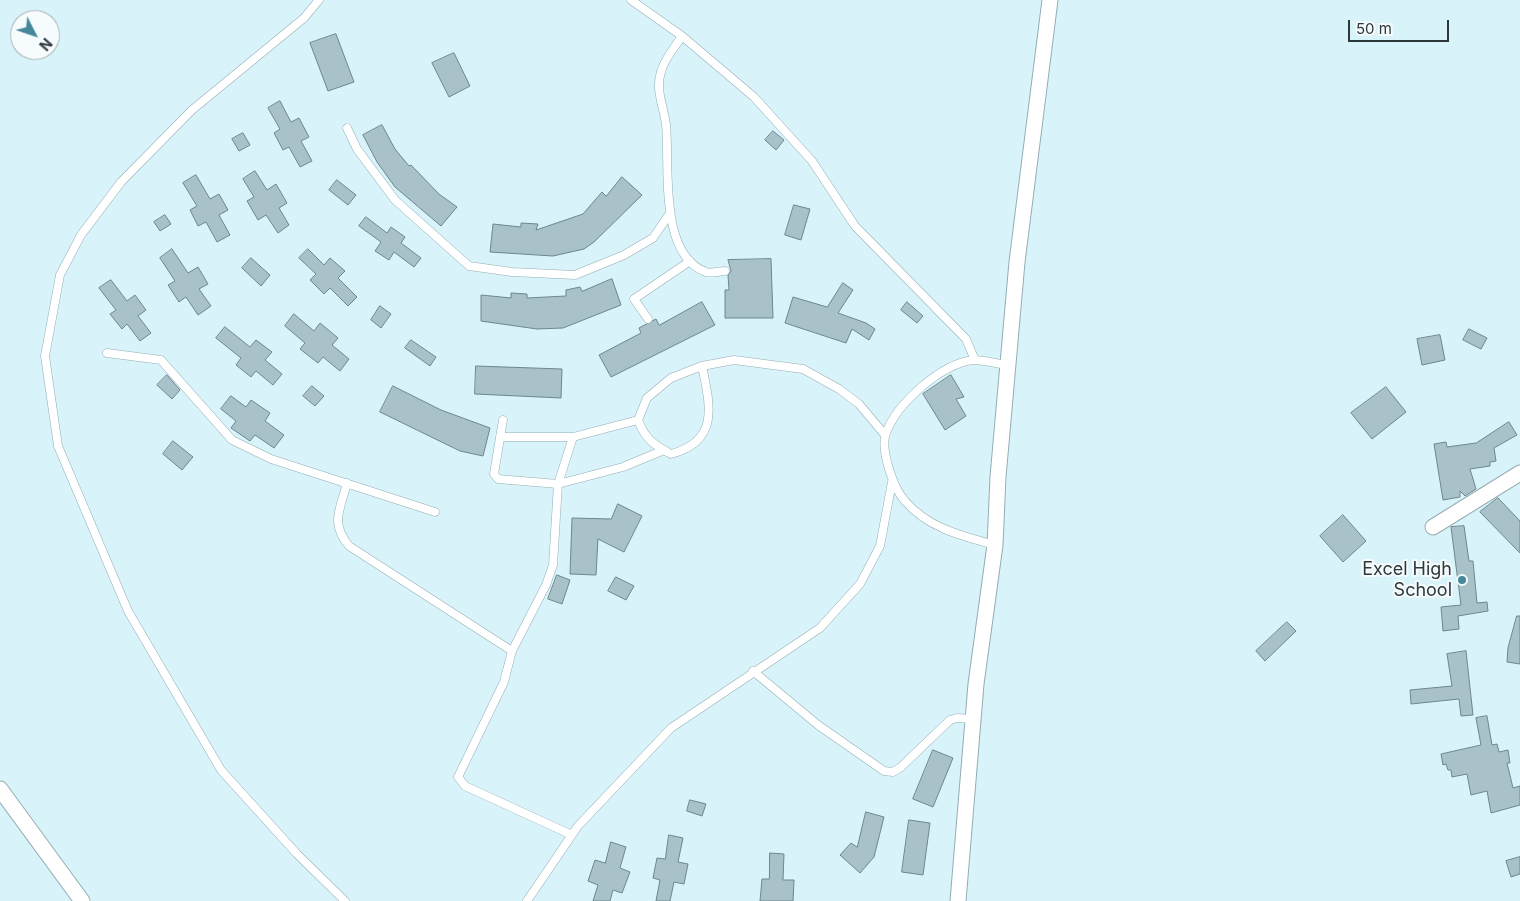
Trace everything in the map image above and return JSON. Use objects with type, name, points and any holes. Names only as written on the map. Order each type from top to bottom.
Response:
[{"type":"street","points":[[958,901],[973,719],[995,545],[998,477],[1017,262],[1050,0]]},
{"type":"street","points":[[1433,527],[1520,473]]},
{"type":"street","points":[[0,789],[82,901]]},
{"type":"lane","points":[[319,0],[304,18],[192,110],[121,182],[81,235],[60,276],[45,356],[58,446],[128,612],[221,770],[297,854],[345,901]]},
{"type":"lane","points":[[631,0],[682,36],[754,97],[812,161],[855,226],[966,338],[975,360]]},
{"type":"lane","points":[[682,36],[660,72],[659,93],[666,125],[666,174],[670,213],[676,238],[690,261],[707,273],[725,271]]},
{"type":"lane","points":[[347,128],[357,150],[395,200],[469,266],[512,272],[575,274],[624,254],[653,238],[670,213]]},
{"type":"lane","points":[[648,319],[634,300],[690,261]]},
{"type":"lane","points":[[107,353],[161,360],[232,440],[271,459],[435,512]]},
{"type":"lane","points":[[527,901],[572,835],[671,728],[753,671],[820,628],[860,584],[880,546],[892,482],[885,435],[858,404],[839,389],[802,369],[734,360],[702,366],[671,378],[647,398],[638,420],[644,434],[652,444],[672,454],[688,449],[700,438],[709,422],[709,402],[702,366]]},
{"type":"lane","points":[[885,435],[893,419],[930,379],[952,366],[975,360],[1008,365]]},
{"type":"lane","points":[[503,420],[496,477],[558,484],[623,467],[664,450]]},
{"type":"lane","points":[[500,437],[573,437],[638,420]]},
{"type":"lane","points":[[572,835],[465,786],[458,777],[504,682],[512,651],[546,585],[553,565],[558,484],[573,437]]},
{"type":"lane","points":[[892,482],[905,501],[946,532],[995,545]]},
{"type":"lane","points":[[347,483],[337,521],[340,534],[349,546],[512,651]]},
{"type":"lane","points":[[753,671],[818,725],[884,771],[892,772],[901,767],[950,720],[957,718],[973,719]]},
{"type":"building","points":[[336,34],[354,82],[328,91],[310,43]]},
{"type":"building","points":[[454,53],[470,86],[449,97],[432,63]]},
{"type":"building","points":[[280,101],[291,122],[299,118],[309,137],[301,141],[312,161],[300,167],[289,147],[283,150],[274,133],[280,129],[268,108]]},
{"type":"building","points":[[382,125],[395,149],[409,166],[411,165],[439,194],[457,207],[441,226],[395,187],[377,162],[363,135]]},
{"type":"building","points":[[773,131],[784,140],[776,150],[765,140]]},
{"type":"building","points":[[243,133],[250,145],[239,151],[232,139]]},
{"type":"building","points":[[255,171],[267,190],[276,184],[287,203],[279,208],[289,225],[278,233],[266,215],[258,220],[247,201],[254,197],[243,179]]},
{"type":"building","points":[[196,175],[210,199],[219,194],[228,210],[219,215],[230,235],[217,242],[206,222],[198,226],[190,210],[197,206],[183,183]]},
{"type":"building","points":[[622,177],[642,195],[594,242],[584,249],[553,256],[490,252],[493,224],[521,227],[521,223],[538,224],[536,230],[583,214],[602,192],[606,196]]},
{"type":"building","points":[[337,180],[356,195],[348,205],[329,190]]},
{"type":"building","points":[[794,205],[810,209],[801,240],[785,235]]},
{"type":"building","points":[[165,215],[171,224],[160,231],[154,222]]},
{"type":"building","points":[[366,217],[387,233],[391,227],[405,237],[401,243],[421,258],[414,267],[394,252],[389,260],[375,251],[381,242],[359,226]]},
{"type":"building","points":[[172,249],[188,273],[198,267],[208,284],[199,289],[211,306],[198,315],[186,297],[179,302],[168,285],[175,281],[160,258]]},
{"type":"building","points":[[308,249],[324,265],[330,258],[345,271],[338,278],[357,297],[348,306],[330,288],[324,294],[310,280],[316,274],[299,258]]},
{"type":"building","points":[[251,258],[270,275],[261,286],[242,268]]},
{"type":"building","points":[[771,259],[773,318],[725,318],[725,290],[729,290],[728,275],[731,271],[728,260]]},
{"type":"building","points":[[612,279],[621,305],[563,328],[537,329],[481,321],[481,295],[511,298],[511,293],[527,294],[527,298],[566,296],[566,290],[580,287],[582,291]]},
{"type":"building","points":[[111,280],[127,301],[135,295],[146,310],[138,316],[151,333],[140,341],[127,324],[122,329],[110,314],[116,310],[99,288]]},
{"type":"building","points":[[843,283],[853,290],[838,313],[866,323],[875,329],[869,340],[852,329],[846,343],[785,323],[793,297],[827,307]]},
{"type":"building","points":[[702,302],[715,325],[611,377],[599,355],[641,333],[639,328],[656,319],[659,325]]},
{"type":"building","points":[[907,302],[923,316],[917,323],[901,310]]},
{"type":"building","points":[[380,306],[391,314],[381,328],[371,320]]},
{"type":"building","points":[[294,314],[314,331],[320,323],[338,338],[332,345],[349,359],[340,371],[323,357],[318,363],[300,349],[305,343],[285,326]]},
{"type":"building","points":[[225,327],[250,347],[256,340],[272,352],[265,360],[282,374],[273,385],[256,371],[251,377],[236,365],[241,358],[216,338]]},
{"type":"building","points":[[1469,329],[1487,338],[1481,349],[1463,340]]},
{"type":"building","points":[[1440,335],[1445,360],[1422,365],[1417,339]]},
{"type":"building","points":[[411,340],[436,357],[430,366],[405,348]]},
{"type":"building","points":[[476,366],[562,369],[561,398],[475,394]]},
{"type":"building","points":[[167,375],[180,390],[172,399],[157,385]]},
{"type":"building","points":[[951,375],[964,397],[956,399],[966,416],[945,430],[923,394]]},
{"type":"building","points":[[312,386],[324,396],[315,406],[303,396]]},
{"type":"building","points":[[393,386],[441,410],[490,428],[483,456],[460,451],[380,412]]},
{"type":"building","points":[[1386,387],[1406,412],[1372,439],[1351,413]]},
{"type":"building","points":[[231,396],[246,407],[251,400],[270,413],[265,421],[284,435],[274,448],[255,435],[250,441],[231,428],[236,421],[221,409]]},
{"type":"building","points":[[1509,422],[1517,435],[1494,448],[1496,461],[1490,462],[1490,466],[1470,469],[1476,489],[1465,496],[1460,491],[1460,497],[1443,500],[1434,444],[1446,442],[1447,447],[1476,443]]},
{"type":"building","points":[[173,441],[193,457],[182,470],[163,454]]},
{"type":"building","points":[[1498,498],[1520,521],[1520,553],[1480,512]]},
{"type":"building","points":[[618,504],[642,516],[624,552],[598,539],[596,575],[570,574],[572,518],[611,519]]},
{"type":"building","points":[[1343,515],[1366,541],[1343,562],[1320,536]]},
{"type":"building","points":[[1464,526],[1469,561],[1473,561],[1477,603],[1487,602],[1488,611],[1458,616],[1459,629],[1443,631],[1441,607],[1461,605],[1451,527]]},
{"type":"building","points":[[557,575],[570,580],[562,604],[548,599]]},
{"type":"building","points":[[616,577],[634,586],[626,600],[608,591]]},
{"type":"building","points":[[1517,616],[1520,616],[1520,664],[1507,662],[1508,648]]},
{"type":"building","points":[[1287,622],[1296,631],[1265,661],[1256,651]]},
{"type":"building","points":[[1466,651],[1473,715],[1461,716],[1459,699],[1411,704],[1410,690],[1452,686],[1447,654]]},
{"type":"building","points":[[1487,716],[1492,745],[1497,744],[1499,752],[1508,750],[1510,763],[1507,763],[1513,788],[1520,786],[1520,805],[1491,813],[1487,791],[1471,795],[1467,774],[1452,777],[1451,770],[1448,770],[1446,764],[1443,765],[1441,754],[1481,745],[1476,718]]},
{"type":"building","points":[[933,750],[953,758],[933,807],[913,799]]},
{"type":"building","points":[[690,800],[706,804],[702,816],[687,811]]},
{"type":"building","points":[[866,812],[884,817],[874,857],[860,873],[840,855],[851,843],[857,847]]},
{"type":"building","points":[[909,820],[930,823],[923,875],[902,872]]},
{"type":"building","points":[[669,835],[683,838],[678,862],[688,864],[684,884],[674,882],[670,901],[656,901],[660,880],[653,878],[657,858],[665,859]]},
{"type":"building","points":[[611,842],[626,847],[620,868],[630,872],[622,893],[613,890],[610,901],[593,901],[598,885],[588,881],[595,860],[605,863]]},
{"type":"building","points":[[770,853],[784,854],[783,880],[794,880],[793,901],[760,901],[762,879],[769,879]]},
{"type":"building","points":[[1520,857],[1520,874],[1511,877],[1506,861]]},
{"type":"place","name":"Excel High School","points":[[1462,580]]}]
